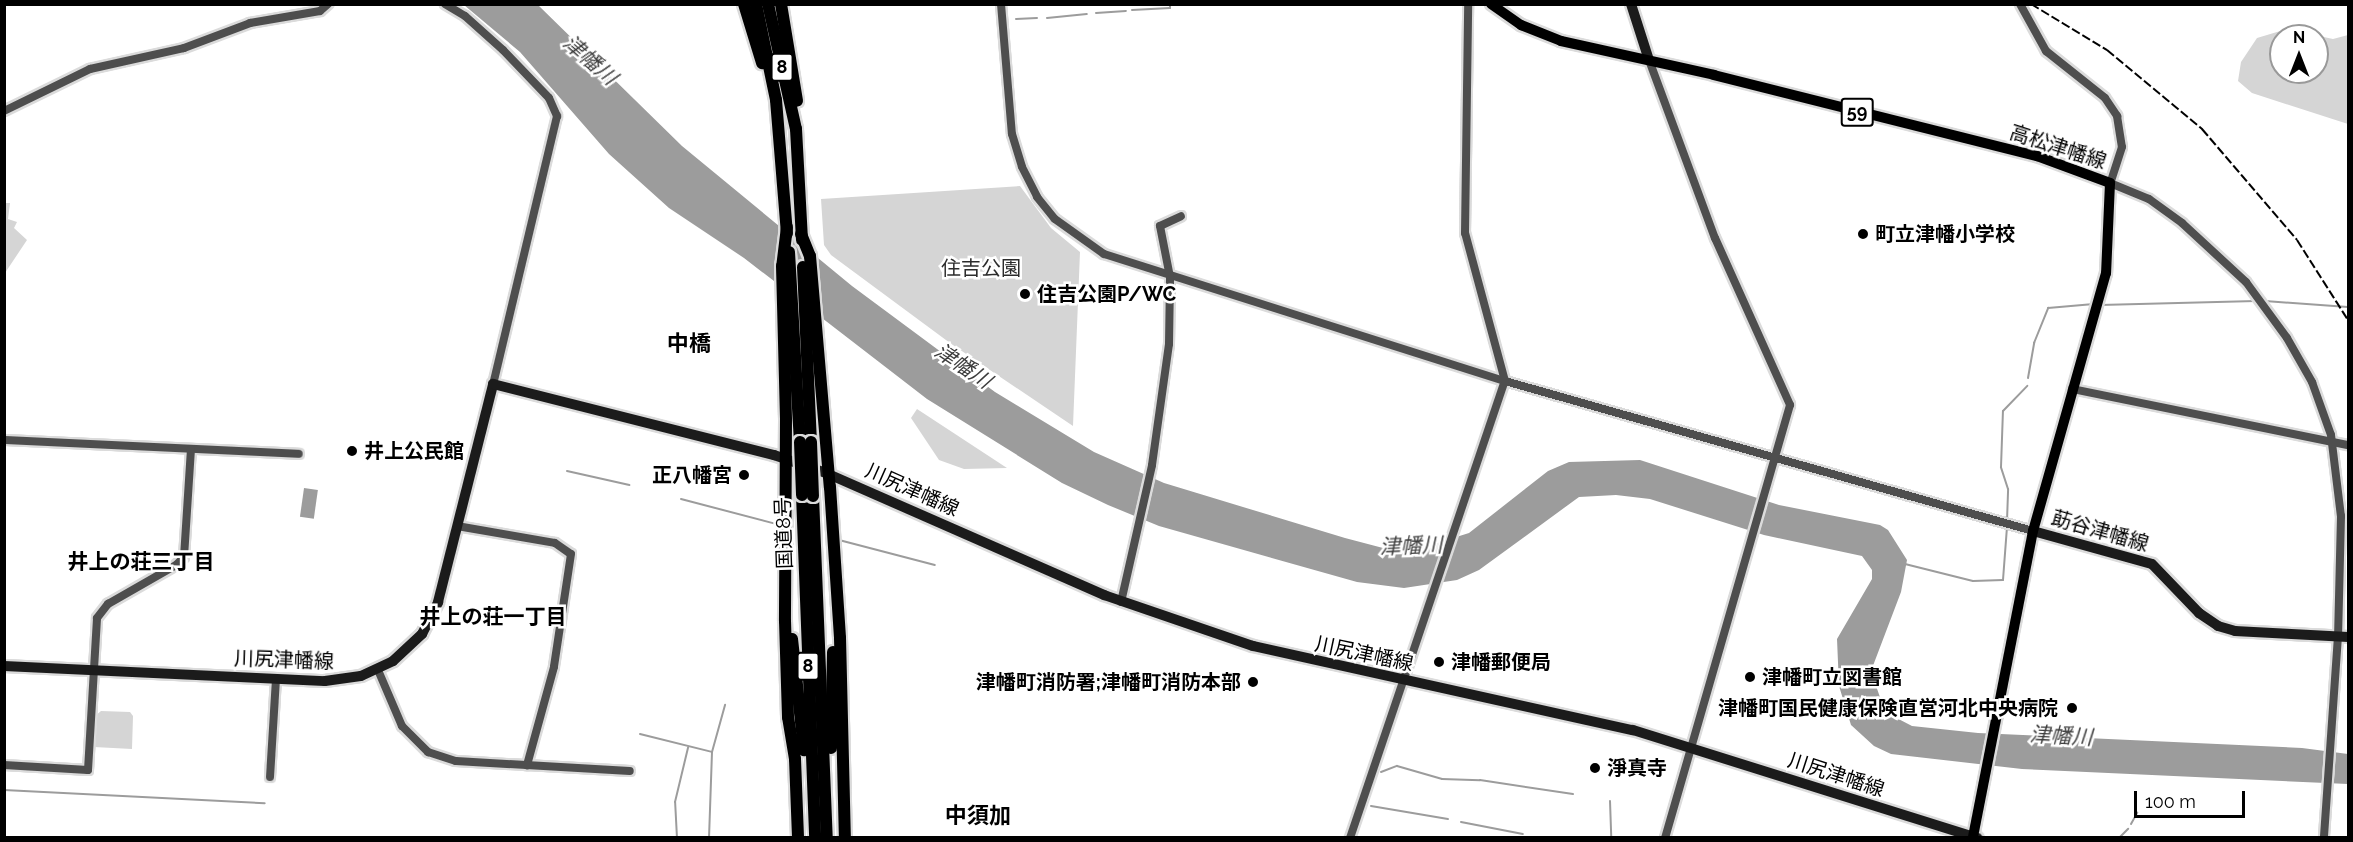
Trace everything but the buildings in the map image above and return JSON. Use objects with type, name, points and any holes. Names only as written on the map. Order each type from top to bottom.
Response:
[{"type":"highway","name":"8","points":[[744,4],[779,124]]},
{"type":"highway","name":"国道8号","points":[[756,4],[769,57],[779,124],[787,227],[790,343],[806,442]]},
{"type":"highway","name":"国道8号","points":[[768,4],[796,129],[801,234],[810,256],[813,359],[806,442],[823,836]]},
{"type":"highway","name":"8","points":[[781,4],[799,116],[796,129]]},
{"type":"highway","points":[[790,343],[785,459],[785,604],[788,717],[795,759],[798,837]]},
{"type":"highway","points":[[813,359],[826,473],[837,622],[844,837]]},
{"type":"highway","name":"国道8号","points":[[808,496],[814,816],[823,836]]},
{"type":"highway","name":"8","points":[[785,604],[790,621],[807,801],[814,816]]},
{"type":"highway","name":"8","points":[[823,836],[831,820],[833,632],[837,622]]},
{"type":"main road","name":"高松津幡線","points":[[1491,4],[1521,25],[1561,41],[1649,60],[2037,156],[2110,183],[2108,260],[2033,531],[1974,837]]},
{"type":"main road","points":[[1631,4],[1649,60]]},
{"type":"main road","name":"川尻津幡線","points":[[4,666],[344,680],[378,670],[407,651],[431,620],[493,384],[785,459],[826,473],[1121,602],[1272,652],[1402,682],[1633,730],[1974,837]]},
{"type":"main road","name":"莇谷津幡線","points":[[2033,531],[2152,564],[2199,613],[2218,626],[2235,631],[2343,636]]},
{"type":"street","points":[[4,111],[90,69],[184,48],[250,23],[320,11],[328,4]]},
{"type":"street","points":[[445,4],[465,16],[503,50],[549,98],[557,116],[493,384]]},
{"type":"street","points":[[1001,4],[1012,134],[1022,167],[1037,197],[1055,219],[1088,246],[1170,277],[1505,381],[2033,531]]},
{"type":"street","points":[[1350,837],[1505,381],[1465,233],[1468,4]]},
{"type":"street","points":[[2020,4],[2046,51],[2105,98],[2121,126],[2120,158],[2110,183],[2149,199],[2215,250],[2261,302],[2312,382],[2332,442],[2341,516],[2343,636],[2331,741],[2324,837]]},
{"type":"street","points":[[1649,60],[1715,238],[1790,405],[1689,746],[1665,837]]},
{"type":"street","points":[[1121,602],[1151,470],[1168,344],[1170,277],[1160,226],[1181,216]]},
{"type":"street","points":[[2072,389],[2349,445]]},
{"type":"street","points":[[4,440],[299,454]]},
{"type":"street","points":[[4,765],[88,770],[94,670],[101,610],[184,557],[191,449]]},
{"type":"street","points":[[457,526],[555,543],[571,554],[554,668],[527,765]]},
{"type":"street","points":[[378,670],[402,726],[428,752],[456,761],[630,771]]},
{"type":"street","points":[[270,777],[276,679]]},
{"type":"green space","points":[[2269,34],[2269,84],[2329,84],[2329,38],[2348,35],[2348,124],[2252,93],[2238,81],[2241,62],[2257,38]]},
{"type":"green space","name":"住吉公園","points":[[1020,186],[1051,228],[1080,252],[1073,426],[950,343],[831,255],[824,245],[821,199]]},
{"type":"green space","points":[[5,203],[10,203],[8,219],[17,222],[14,228],[27,240],[5,273]]},
{"type":"green space","points":[[917,409],[1007,468],[964,469],[939,460],[911,418]]},
{"type":"green space","points":[[101,711],[130,712],[133,716],[132,749],[94,747],[95,716]]},
{"type":"water","name":"津幡川","points":[[464,5],[538,5],[682,146],[852,286],[995,392],[1094,452],[1164,483],[1345,538],[1383,548],[1415,550],[1469,533],[1548,471],[1569,462],[1640,460],[1779,505],[1880,525],[1888,530],[1907,560],[1901,592],[1871,671],[1885,712],[1912,726],[1978,733],[2302,748],[2348,754],[2348,784],[2022,769],[1891,754],[1874,746],[1851,725],[1839,686],[1837,639],[1872,579],[1872,570],[1862,556],[1764,535],[1650,499],[1616,495],[1579,497],[1479,570],[1457,580],[1404,588],[1357,582],[1159,526],[1108,505],[1062,483],[927,399],[744,258],[669,208],[609,154],[520,52]]},
{"type":"water","points":[[304,488],[318,490],[314,519],[300,517]]},
{"type":"waterway","points":[[1132,10],[1170,8],[1170,4]]},
{"type":"waterway","points":[[1096,13],[1126,11]]},
{"type":"waterway","points":[[1047,18],[1087,14]]},
{"type":"waterway","points":[[1016,19],[1037,18]]},
{"type":"waterway","points":[[2100,305],[2256,301]]},
{"type":"waterway","points":[[2265,301],[2348,307]]},
{"type":"waterway","points":[[2028,378],[2034,343],[2048,308],[2094,304]]},
{"type":"waterway","points":[[2007,521],[2008,489],[2001,467],[2003,411],[2027,386]]},
{"type":"waterway","points":[[567,471],[629,485]]},
{"type":"waterway","points":[[681,499],[776,524]]},
{"type":"waterway","points":[[1905,564],[1973,581],[2003,580],[2007,527]]},
{"type":"waterway","points":[[839,540],[935,565]]},
{"type":"waterway","points":[[709,838],[712,752],[725,705]]},
{"type":"waterway","points":[[640,734],[712,752]]},
{"type":"waterway","points":[[677,838],[675,802],[688,748]]},
{"type":"waterway","points":[[1381,772],[1397,766],[1442,779],[1480,780],[1573,794]]},
{"type":"waterway","points":[[4,790],[265,803]]},
{"type":"waterway","points":[[1610,801],[1611,838]]},
{"type":"waterway","points":[[1371,806],[1448,819]]},
{"type":"waterway","points":[[2131,824],[2137,813]]},
{"type":"waterway","points":[[1461,822],[1523,834]]},
{"type":"waterway","points":[[2119,838],[2128,829]]},
{"type":"railway","points":[[2031,4],[2107,50],[2202,129],[2297,240],[2348,320]]},
{"type":"place","name":"町立津幡小学校","points":[[1863,234]]},
{"type":"place","name":"住吉公園P/WC","points":[[1025,294]]},
{"type":"place","name":"井上公民館","points":[[352,451]]},
{"type":"place","name":"正八幡宮","points":[[744,475]]},
{"type":"place","name":"津幡郵便局","points":[[1439,662]]},
{"type":"place","name":"津幡町立図書館","points":[[1750,677]]},
{"type":"place","name":"津幡町消防署;津幡町消防本部","points":[[1253,682]]},
{"type":"place","name":"津幡町国民健康保険直営河北中央病院","points":[[2072,708]]},
{"type":"place","name":"淨真寺","points":[[1595,768]]},
{"type":"district","name":"中橋","points":[[689,344]]},
{"type":"district","name":"井上の荘三丁目","points":[[141,562]]},
{"type":"district","name":"井上の荘一丁目","points":[[493,617]]},
{"type":"district","name":"中須加","points":[[978,816]]}]
